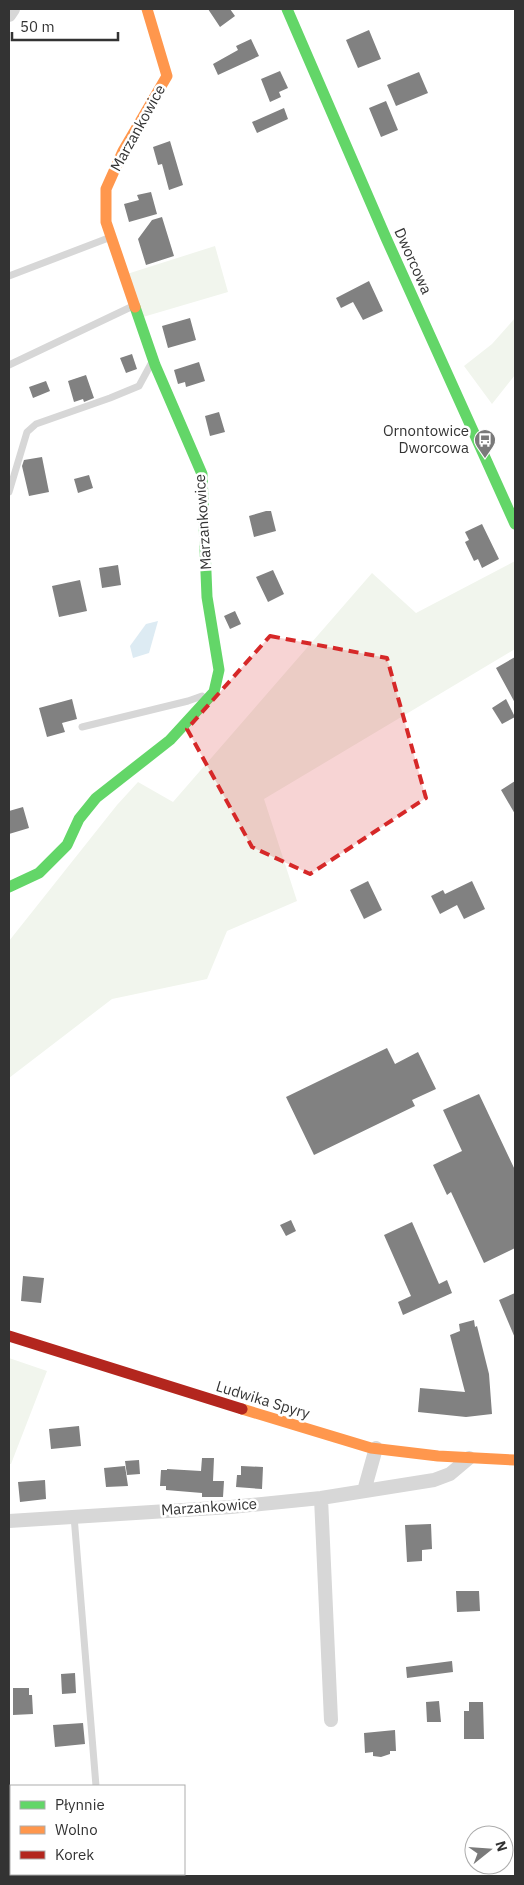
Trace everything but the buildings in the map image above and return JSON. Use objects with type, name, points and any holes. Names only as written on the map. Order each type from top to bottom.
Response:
[{"type":"street","points":[[9,15],[13,9]]},
{"type":"street","name":"Marzankowice","points":[[147,9],[167,76],[123,151],[106,189],[106,222],[153,359],[202,474],[207,596],[219,670],[214,692]]},
{"type":"street","name":"Dworcowa","points":[[287,9],[386,238],[515,524]]},
{"type":"street","points":[[9,887],[39,873],[67,845],[79,819],[96,798],[170,740],[214,692]]},
{"type":"street","name":"Ludwika Spyry","points":[[9,1336],[327,1436],[376,1448],[438,1456],[515,1460]]},
{"type":"street","points":[[364,1491],[376,1448]]},
{"type":"street","name":"Marzankowice","points":[[9,1521],[231,1507],[321,1498],[434,1480],[450,1474],[469,1458]]},
{"type":"street","points":[[321,1498],[331,1720]]},
{"type":"lane","points":[[9,276],[111,237]]},
{"type":"lane","points":[[9,365],[135,305]]},
{"type":"lane","points":[[9,492],[27,432],[31,428],[36,424],[139,386],[153,359]]},
{"type":"lane","points":[[82,727],[188,702],[214,692]]},
{"type":"lane","points":[[74,1516],[96,1785]]},
{"type":"highlighted area","points":[[270,636],[387,658],[426,798],[310,874],[252,847],[187,729]]},
{"type":"shaded area","points":[[215,246],[228,292],[143,317],[127,274]]},
{"type":"shaded area","points":[[515,318],[515,375],[492,404],[464,366],[492,344]]},
{"type":"shaded area","points":[[515,561],[515,649],[264,799],[297,901],[227,931],[207,979],[112,999],[9,1078],[9,941],[117,805],[138,782],[173,802],[372,573],[416,613]]},
{"type":"shaded area","points":[[158,621],[149,653],[133,658],[130,646],[146,624]]},
{"type":"shaded area","points":[[9,1358],[47,1371],[11,1464],[9,1464]]},
{"type":"traffic: fast","points":[[287,9],[386,238],[515,524]]},
{"type":"traffic: fast","points":[[9,887],[39,873],[67,845],[79,819],[96,798],[170,740],[214,692],[219,670],[207,597],[202,474],[155,365],[135,307]]},
{"type":"traffic: slow","points":[[135,307],[106,222],[106,189],[123,151],[167,76],[147,9]]},
{"type":"traffic: slow","points":[[242,1409],[371,1448],[438,1456],[515,1460]]},
{"type":"traffic: jam","points":[[9,1336],[242,1409]]},
{"type":"place","name":"Ornontowice Dworcowa","points":[[485,459]]}]
